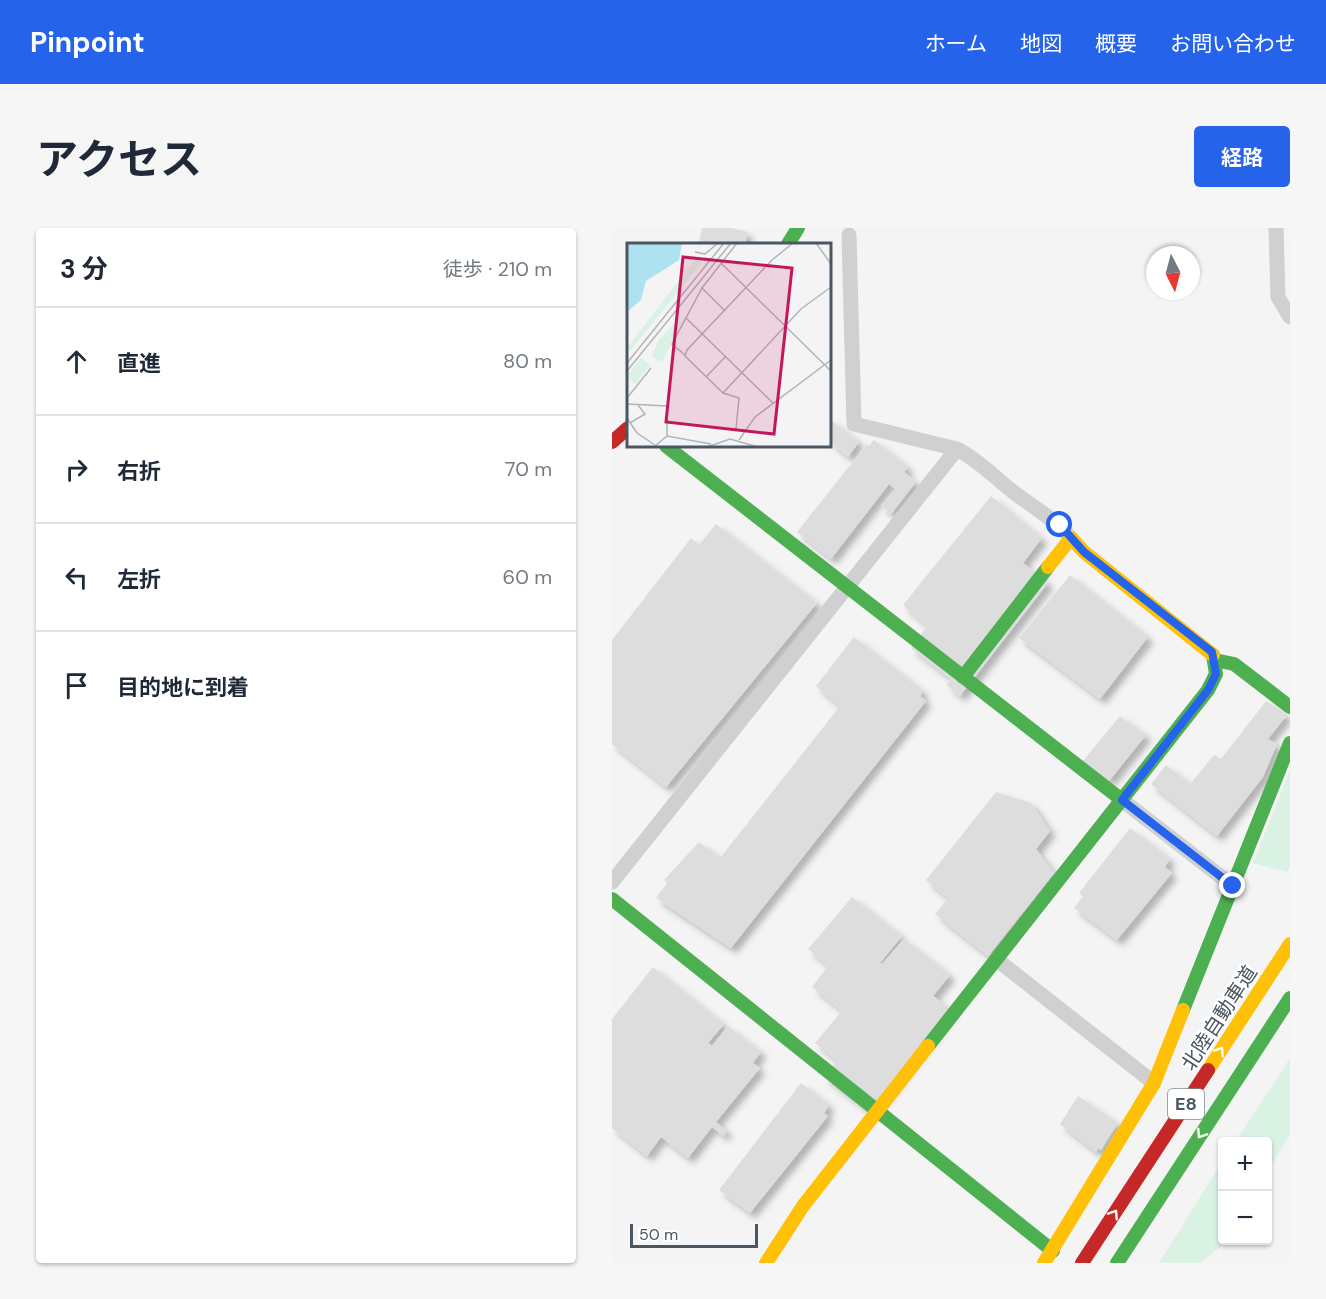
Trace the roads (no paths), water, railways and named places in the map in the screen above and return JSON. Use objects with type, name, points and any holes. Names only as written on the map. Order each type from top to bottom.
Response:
[{"type":"main road","points":[[789,243],[798,228]]},
{"type":"main road","points":[[612,442],[627,429]]},
{"type":"main road","points":[[667,447],[1122,800]]},
{"type":"main road","points":[[766,1263],[803,1206],[1208,690],[1216,674],[1212,652],[1084,552],[1071,538],[963,677]]},
{"type":"main road","points":[[1215,660],[1234,664],[1290,706]]},
{"type":"main road","points":[[1044,1263],[1154,1083],[1290,743]]},
{"type":"main road","points":[[612,899],[1053,1251]]},
{"type":"main road","name":"北陸自動車道","points":[[1082,1263],[1290,944]]},
{"type":"main road","name":"E8","points":[[1117,1263],[1290,998]]},
{"type":"street","points":[[1276,228],[1278,297],[1290,317]]},
{"type":"street","points":[[849,235],[854,424],[957,449],[974,458],[1015,493],[1060,525],[1071,538]]},
{"type":"street","points":[[612,882],[957,449]]},
{"type":"street","points":[[1122,800],[1233,886]]},
{"type":"street","points":[[996,959],[1154,1083]]}]
